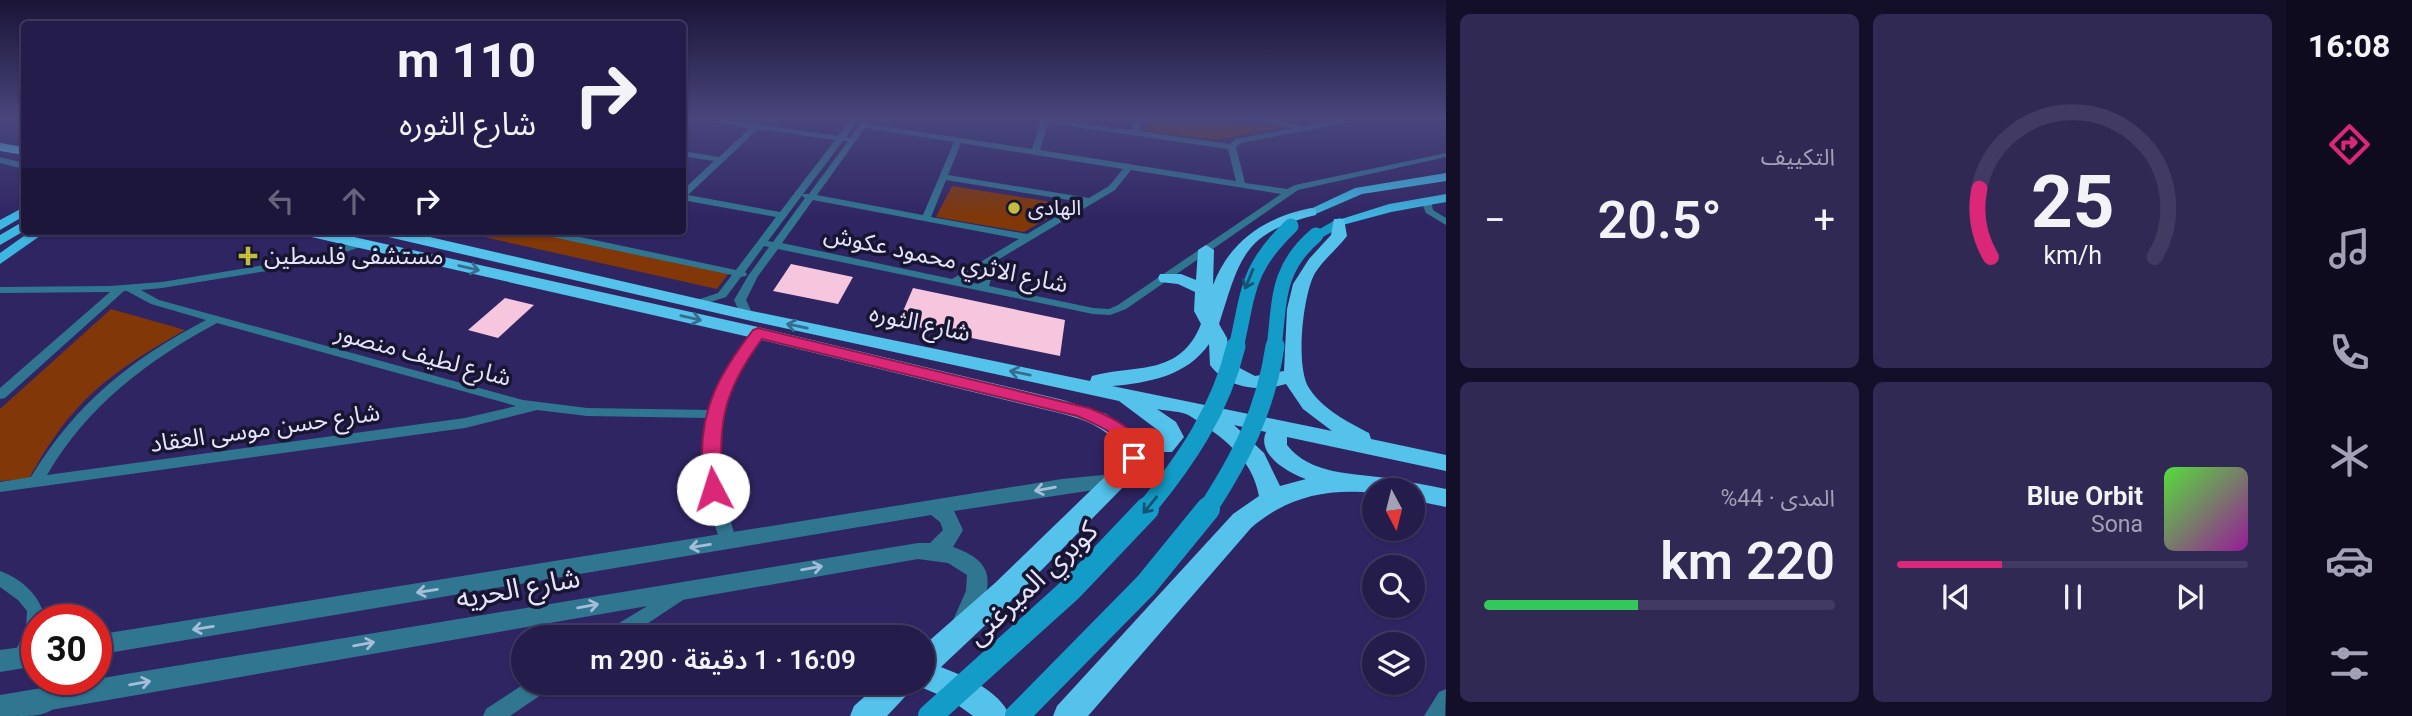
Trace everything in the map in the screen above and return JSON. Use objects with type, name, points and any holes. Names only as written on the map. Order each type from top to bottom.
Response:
[{"type":"highway","points":[[1067,382],[1130,378],[1165,369],[1190,355],[1210,325],[1225,276],[1242,249],[1275,223],[1311,212]]},
{"type":"highway","points":[[1339,222],[1339,236],[1311,264],[1298,290],[1295,307],[1294,374],[1301,393],[1321,413],[1384,449]]},
{"type":"highway","name":"شارع الثوره","points":[[325,235],[758,333],[1083,412],[1107,422],[1130,443]]},
{"type":"highway","name":"شارع الثوره","points":[[401,235],[695,304],[1119,391],[1446,463]]},
{"type":"highway","points":[[1206,250],[1202,288],[1203,311],[1218,341],[1219,361],[1235,376],[1264,384],[1294,374]]},
{"type":"highway","points":[[1167,278],[1181,279],[1202,288]]},
{"type":"highway","points":[[935,654],[1113,481],[1134,458],[1130,443],[1164,447],[1173,437],[1168,427],[1119,391]]},
{"type":"highway","points":[[1179,405],[1208,419],[1246,447],[1267,478],[1262,504]]},
{"type":"highway","points":[[1284,427],[1276,432],[1274,441],[1285,457],[1309,471],[1362,484]]},
{"type":"highway","points":[[1068,716],[1262,504],[1306,486],[1348,482]]},
{"type":"highway","points":[[1425,493],[1446,498]]},
{"type":"highway","points":[[935,678],[949,683],[980,702],[995,716]]},
{"type":"highway","points":[[865,716],[888,695]]},
{"type":"main road","points":[[1311,212],[1359,191],[1446,177]]},
{"type":"main road","points":[[1017,716],[1164,565],[1221,490],[1251,435],[1263,402],[1273,359],[1277,297],[1282,276],[1296,253],[1316,235],[1339,222],[1446,198]]},
{"type":"main road","name":"كوبري الميرغنى","points":[[930,716],[1106,553],[1175,473],[1207,423],[1225,384],[1251,273],[1266,250],[1311,212]]},
{"type":"main road","points":[[0,227],[21,213]]},
{"type":"main road","points":[[0,227],[21,224]]},
{"type":"main road","points":[[0,241],[21,226]]},
{"type":"main road","points":[[0,252],[24,235]]},
{"type":"main road","points":[[0,260],[34,235]]},
{"type":"street","points":[[686,193],[726,152]]},
{"type":"street","points":[[695,304],[722,295],[829,152]]},
{"type":"street","points":[[747,315],[740,300],[753,276],[844,152]]},
{"type":"street","points":[[926,218],[953,152]]},
{"type":"street","points":[[1045,152],[1288,192]]},
{"type":"street","points":[[1234,152],[1241,183]]},
{"type":"street","points":[[686,154],[718,159]]},
{"type":"street","points":[[1167,278],[1288,192],[1320,180],[1446,155]]},
{"type":"street","points":[[0,160],[21,165]]},
{"type":"street","points":[[954,282],[977,267],[992,262],[1111,188],[1130,166]]},
{"type":"street","points":[[943,177],[1090,201]]},
{"type":"street","points":[[799,194],[1030,238]]},
{"type":"street","points":[[686,198],[782,215]]},
{"type":"street","points":[[1426,201],[1429,211],[1446,222]]},
{"type":"street","points":[[557,235],[753,276]]},
{"type":"street","name":"شارع الاثري محمود عكوش","points":[[761,242],[1093,311],[1110,312],[1122,307],[1167,278]]},
{"type":"street","points":[[0,290],[125,288],[308,262],[338,254],[361,243]]},
{"type":"street","points":[[984,288],[992,262]]},
{"type":"street","points":[[0,395],[125,288]]},
{"type":"street","name":"شارع لطيف منصور","points":[[125,288],[150,300],[535,407],[587,412],[714,414]]},
{"type":"street","points":[[36,482],[70,429],[117,382],[166,347],[216,319]]},
{"type":"street","points":[[729,542],[717,506],[711,473],[714,414],[731,369],[758,333]]},
{"type":"street","name":"شارع حسن موسى العقاد","points":[[0,487],[465,423],[535,407]]},
{"type":"street","name":"شارع الحريه","points":[[112,642],[1062,486],[1113,481]]},
{"type":"street","points":[[935,508],[948,517],[953,530],[949,539],[935,551]]},
{"type":"street","name":"شارع الحريه","points":[[0,707],[910,552],[935,551],[959,557],[972,567],[978,588],[959,633]]},
{"type":"street","points":[[0,578],[27,595],[35,606],[35,629],[19,658]]},
{"type":"street","points":[[632,625],[690,589]]},
{"type":"street","points":[[493,716],[524,695]]},
{"type":"street","points":[[28,716],[59,697]]},
{"type":"street","points":[[1434,716],[1446,698]]},
{"type":"shaded area","points":[[952,186],[1071,205],[1024,232],[936,217]]},
{"type":"shaded area","points":[[475,235],[545,235],[729,273],[717,289]]},
{"type":"shaded area","points":[[111,309],[185,330],[134,361],[94,391],[61,429],[29,479],[0,481],[0,409]]},
{"type":"building","points":[[791,264],[853,277],[838,304],[773,291]]},
{"type":"building","points":[[913,288],[1065,320],[1060,356],[898,323]]},
{"type":"building","points":[[505,298],[534,305],[498,338],[468,330]]},
{"type":"place","name":"الهادى","points":[[1014,208]]},
{"type":"place","name":"مستشفى فلسطين","points":[[248,256]]},
{"type":"route","points":[[713,489],[710,443],[717,402],[731,369],[758,333],[1083,412],[1107,422],[1125,436],[1135,451],[1134,458]]}]
